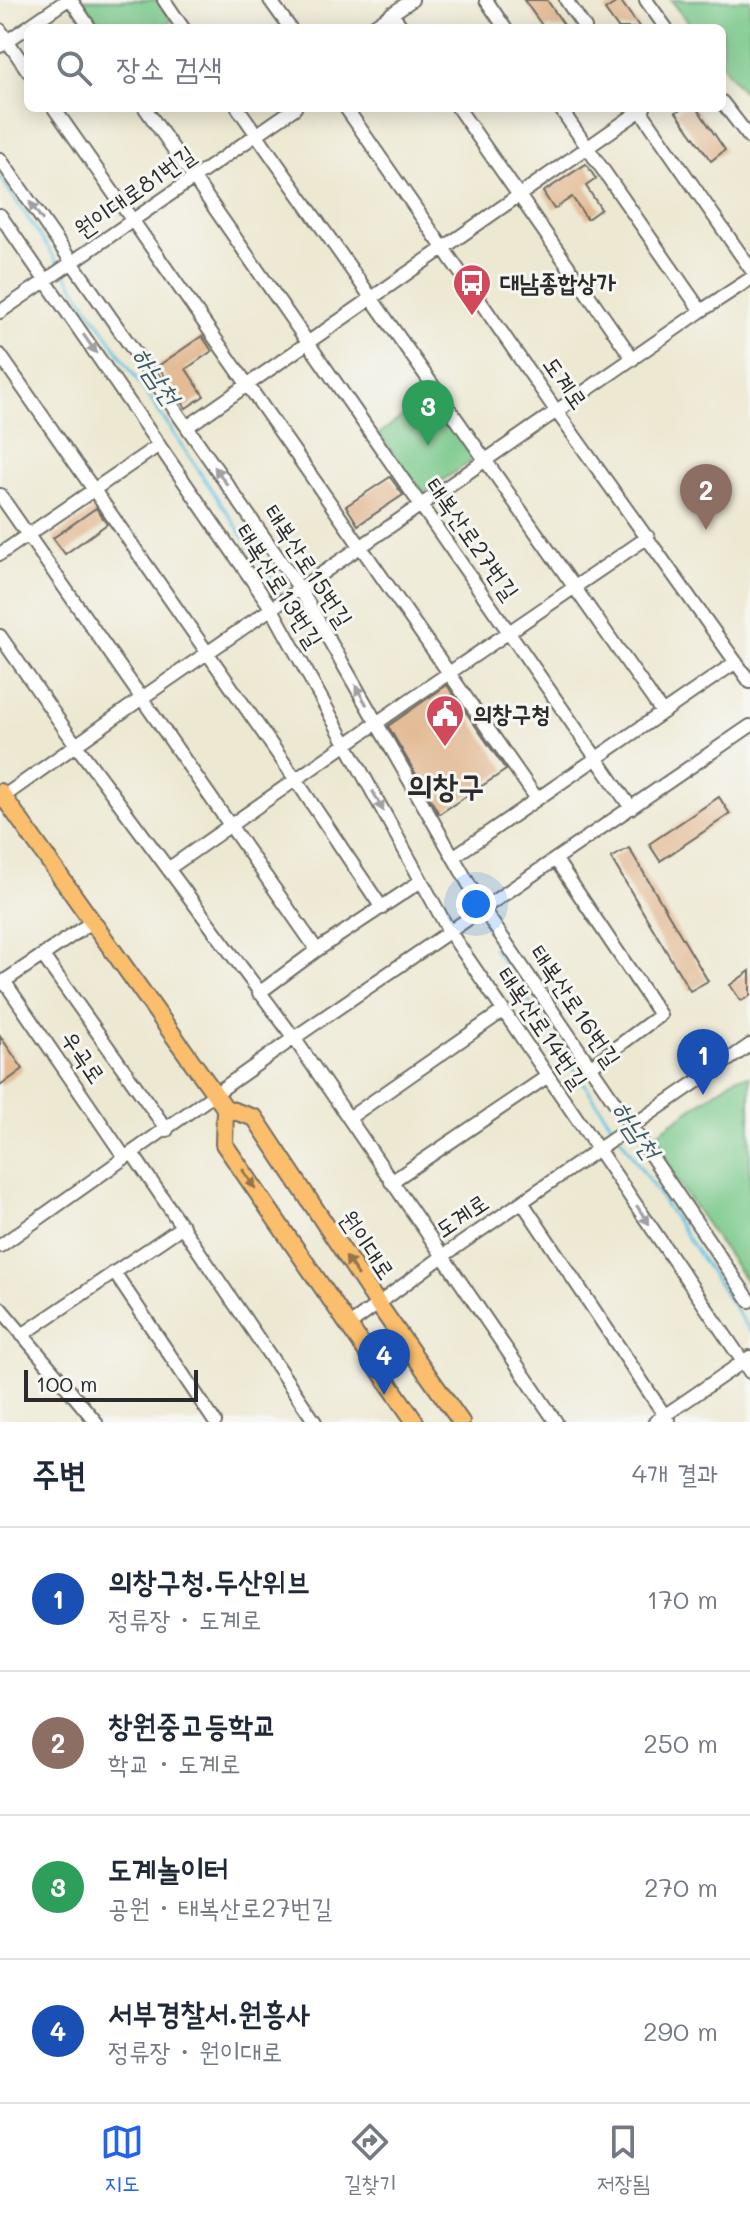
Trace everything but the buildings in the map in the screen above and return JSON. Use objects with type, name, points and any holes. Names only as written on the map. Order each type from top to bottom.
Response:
[{"type":"main road","name":"원이대로","points":[[1,796],[219,1102],[255,1118],[378,1304],[461,1422]]},
{"type":"main road","points":[[219,1102],[224,1144],[415,1422]]},
{"type":"street","points":[[28,24],[69,0],[87,24]]},
{"type":"street","points":[[164,0],[180,24]]},
{"type":"street","points":[[270,0],[287,24]]},
{"type":"street","points":[[377,24],[412,0]]},
{"type":"street","points":[[486,0],[502,24]]},
{"type":"street","points":[[566,0],[582,24]]},
{"type":"street","points":[[646,0],[663,24]]},
{"type":"street","points":[[392,13],[399,24]]},
{"type":"street","points":[[24,26],[2,39],[24,66]]},
{"type":"street","points":[[726,107],[750,138]]},
{"type":"street","points":[[57,112],[537,799]]},
{"type":"street","name":"태복산로27번길","points":[[148,112],[631,808]]},
{"type":"street","points":[[241,112],[662,712]]},
{"type":"street","name":"원이대로81번길","points":[[0,312],[289,112]]},
{"type":"street","name":"도계로","points":[[349,112],[557,412],[750,682]]},
{"type":"street","points":[[461,112],[633,359]]},
{"type":"street","points":[[563,112],[701,311]]},
{"type":"street","points":[[187,427],[637,112]]},
{"type":"street","points":[[643,112],[750,268]]},
{"type":"street","name":"태복산로15번길","points":[[0,159],[300,589],[481,910]]},
{"type":"street","name":"태복산로13번길","points":[[0,215],[49,278],[272,609],[421,881],[452,929]]},
{"type":"street","points":[[1,796],[750,279]]},
{"type":"street","points":[[0,355],[382,908]]},
{"type":"street","points":[[0,554],[159,445]]},
{"type":"street","points":[[0,495],[317,950]]},
{"type":"street","points":[[168,869],[648,537]]},
{"type":"street","points":[[0,636],[76,745],[294,1038],[556,1422]]},
{"type":"street","points":[[453,857],[736,662]]},
{"type":"street","points":[[0,1246],[128,1155],[219,1102],[294,1038],[750,726]]},
{"type":"street","points":[[556,860],[660,1015],[590,1067]]},
{"type":"street","points":[[259,993],[421,881]]},
{"type":"street","name":"태복산로16번길","points":[[481,910],[590,1067],[628,1130],[750,1301]]},
{"type":"street","points":[[2,983],[92,922]]},
{"type":"street","name":"태복산로14번길","points":[[452,929],[503,1011],[748,1362]]},
{"type":"street","name":"우곡로","points":[[43,956],[167,1130]]},
{"type":"street","name":"우곡로","points":[[2,983],[183,1226],[315,1422]]},
{"type":"street","points":[[349,1118],[503,1011]]},
{"type":"street","points":[[628,1130],[750,1046]]},
{"type":"street","points":[[391,1182],[548,1076]]},
{"type":"street","name":"도계로","points":[[348,1326],[443,1256],[628,1130]]},
{"type":"street","points":[[522,1202],[663,1420],[748,1362]]},
{"type":"street","points":[[22,1335],[183,1226]]},
{"type":"street","points":[[114,1272],[215,1422]]},
{"type":"street","points":[[0,1308],[96,1422]]},
{"type":"green space","points":[[80,0],[158,0],[172,21],[167,24],[90,24],[76,3]]},
{"type":"green space","points":[[671,0],[750,0],[750,100],[726,70],[726,24],[690,24]]},
{"type":"green space","points":[[431,395],[476,458],[422,494],[379,434]]},
{"type":"green space","points":[[750,1076],[750,1287],[654,1149],[653,1140],[656,1134],[737,1077]]},
{"type":"waterway","name":"하남천","points":[[0,177],[61,267]]},
{"type":"waterway","name":"하남천","points":[[65,273],[283,595]]},
{"type":"waterway","name":"하남천","points":[[493,948],[616,1131]]},
{"type":"waterway","name":"하남천","points":[[620,1137],[750,1331]]},
{"type":"place","name":"대남종합상가","points":[[472,317]]},
{"type":"place","name":"도계놀이터","points":[[428,446]]},
{"type":"place","name":"창원중고등학교","points":[[706,530]]},
{"type":"place","name":"의창구청","points":[[445,748]]},
{"type":"place","name":"의창구청.두산위브","points":[[703,1095]]},
{"type":"place","name":"서부경찰서.원흥사","points":[[384,1395]]},
{"type":"district","name":"의창구","points":[[445,786]]}]
